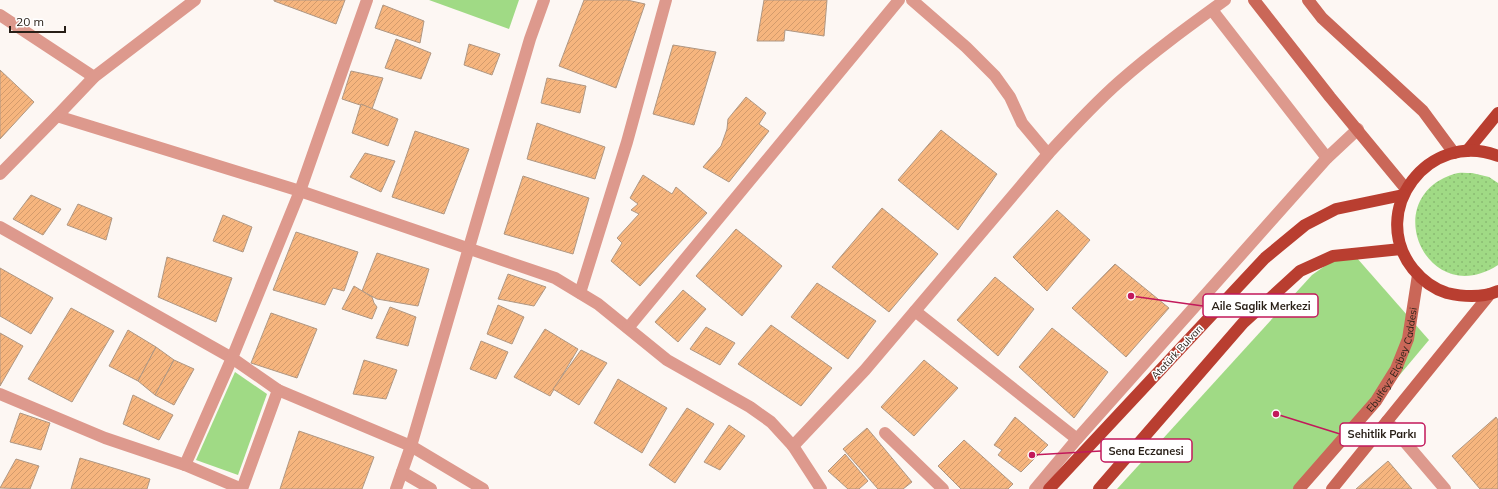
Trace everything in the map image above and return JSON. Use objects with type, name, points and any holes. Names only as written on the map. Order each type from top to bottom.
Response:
[{"type":"main road","points":[[1254,0],[1330,97],[1358,129],[1405,192]]},
{"type":"main road","points":[[1308,0],[1322,18],[1423,112],[1454,152]]},
{"type":"main road","points":[[1467,151],[1498,114]]},
{"type":"main road","points":[[1496,292],[1474,296],[1451,294],[1430,285],[1418,275],[1408,263],[1398,234],[1397,218],[1405,192],[1415,176],[1426,166],[1439,158],[1454,152],[1467,151],[1482,152],[1498,156]]},
{"type":"main road","name":"Atatürk Bulvarı","points":[[1049,489],[1265,258],[1299,229],[1336,209],[1405,192]]},
{"type":"main road","points":[[1099,489],[1243,323],[1300,271],[1333,256],[1402,249]]},
{"type":"main road","name":"Ebulfeyz Elçibey Caddesi","points":[[1299,489],[1376,401],[1396,369],[1408,339],[1418,275]]},
{"type":"main road","points":[[1332,489],[1387,421],[1496,292]]},
{"type":"street","points":[[0,174],[94,77],[195,0]]},
{"type":"street","points":[[185,464],[232,358],[300,191],[367,0]]},
{"type":"street","points":[[396,489],[411,446],[530,39],[544,0]]},
{"type":"street","points":[[580,293],[627,142],[666,0]]},
{"type":"street","points":[[628,328],[899,0]]},
{"type":"street","points":[[912,0],[966,47],[995,76],[1010,97],[1022,123],[1048,154]]},
{"type":"street","points":[[793,446],[865,370],[1048,154],[1080,120],[1118,83],[1163,45],[1226,0]]},
{"type":"street","points":[[1212,10],[1327,158]]},
{"type":"street","points":[[0,15],[94,77]]},
{"type":"street","points":[[57,116],[300,191],[555,278],[598,304],[668,360],[750,407],[771,422],[793,446],[821,489]]},
{"type":"street","points":[[1035,489],[1077,439],[1327,158],[1358,129]]},
{"type":"street","points":[[0,228],[232,358],[278,390],[411,446],[483,489]]},
{"type":"street","points":[[915,311],[1077,439]]},
{"type":"street","points":[[0,394],[105,438],[185,464],[242,489],[278,390]]},
{"type":"street","points":[[1387,421],[1445,489]]},
{"type":"street","points":[[885,433],[943,489]]},
{"type":"street","points":[[402,472],[431,489]]},
{"type":"green space","points":[[429,0],[519,0],[509,29]]},
{"type":"green space","points":[[1472,173],[1489,177],[1498,183],[1498,265],[1473,275],[1450,274],[1433,263],[1420,246],[1415,225],[1418,205],[1431,187],[1454,174]]},
{"type":"green space","points":[[1349,249],[1429,340],[1304,489],[1117,489],[1312,275]]},
{"type":"green space","points":[[235,372],[267,394],[238,475],[196,460]]},
{"type":"building","points":[[274,0],[345,0],[336,24]]},
{"type":"building","points":[[584,0],[627,0],[645,4],[616,88],[559,66]]},
{"type":"building","points":[[764,0],[827,0],[824,36],[785,30],[784,41],[757,41]]},
{"type":"building","points":[[383,5],[424,21],[420,43],[375,28]]},
{"type":"building","points":[[396,39],[431,53],[421,79],[385,68]]},
{"type":"building","points":[[469,44],[500,54],[492,75],[464,65]]},
{"type":"building","points":[[673,45],[716,52],[694,125],[653,114]]},
{"type":"building","points":[[0,70],[34,102],[0,139]]},
{"type":"building","points":[[351,71],[383,78],[372,109],[342,99]]},
{"type":"building","points":[[547,78],[586,86],[580,113],[541,103]]},
{"type":"building","points":[[746,97],[766,113],[759,124],[769,131],[729,182],[703,167],[721,146],[727,129],[728,119]]},
{"type":"building","points":[[361,104],[398,119],[388,146],[352,133]]},
{"type":"building","points":[[537,123],[605,147],[595,179],[527,159]]},
{"type":"building","points":[[941,130],[997,174],[958,230],[898,180]]},
{"type":"building","points":[[415,131],[469,149],[444,214],[392,197]]},
{"type":"building","points":[[365,153],[395,161],[381,192],[350,177]]},
{"type":"building","points":[[643,175],[672,194],[676,187],[707,213],[640,286],[611,261],[622,243],[617,238],[639,214],[631,210],[638,204],[630,198]]},
{"type":"building","points":[[523,176],[589,198],[573,254],[504,234]]},
{"type":"building","points":[[31,195],[61,209],[43,235],[13,219]]},
{"type":"building","points":[[78,204],[112,218],[106,240],[67,225]]},
{"type":"building","points":[[882,208],[938,254],[889,312],[832,267]]},
{"type":"building","points":[[1057,210],[1090,240],[1047,291],[1013,257]]},
{"type":"building","points":[[223,215],[252,227],[243,252],[213,241]]},
{"type":"building","points":[[736,229],[782,266],[742,316],[696,276]]},
{"type":"building","points":[[296,232],[358,252],[344,291],[333,288],[325,305],[273,290]]},
{"type":"building","points":[[377,253],[429,269],[418,306],[377,299],[362,291]]},
{"type":"building","points":[[167,257],[232,278],[216,322],[158,297]]},
{"type":"building","points":[[1115,264],[1169,308],[1126,357],[1072,308]]},
{"type":"building","points":[[0,268],[53,298],[31,334],[0,316]]},
{"type":"building","points":[[508,274],[546,287],[534,306],[498,299]]},
{"type":"building","points":[[995,277],[1034,309],[998,356],[957,320]]},
{"type":"building","points":[[817,283],[876,321],[848,359],[791,317]]},
{"type":"building","points":[[354,286],[372,297],[377,307],[372,319],[342,309]]},
{"type":"building","points":[[683,290],[706,309],[678,342],[655,322]]},
{"type":"building","points":[[498,305],[524,317],[512,344],[487,334]]},
{"type":"building","points":[[390,307],[416,317],[408,346],[376,338]]},
{"type":"building","points":[[71,308],[114,331],[72,402],[28,379]]},
{"type":"building","points":[[271,313],[317,329],[297,378],[251,363]]},
{"type":"building","points":[[771,325],[832,368],[801,406],[738,364]]},
{"type":"building","points":[[706,327],[735,343],[720,365],[690,349]]},
{"type":"building","points":[[1052,328],[1108,372],[1074,418],[1019,367]]},
{"type":"building","points":[[545,329],[578,349],[550,396],[514,377]]},
{"type":"building","points":[[128,330],[156,347],[138,381],[109,366]]},
{"type":"building","points":[[0,333],[23,346],[0,386]]},
{"type":"building","points":[[481,341],[508,352],[496,379],[470,369]]},
{"type":"building","points":[[156,347],[174,360],[155,395],[138,381]]},
{"type":"building","points":[[581,350],[607,363],[579,405],[553,389]]},
{"type":"building","points":[[174,360],[194,369],[174,405],[155,395]]},
{"type":"building","points":[[364,360],[397,370],[386,399],[353,394]]},
{"type":"building","points":[[924,360],[958,388],[914,436],[881,407]]},
{"type":"building","points":[[618,379],[667,408],[642,453],[594,423]]},
{"type":"building","points":[[133,395],[173,415],[159,440],[123,424]]},
{"type":"building","points":[[687,408],[714,424],[675,483],[649,465]]},
{"type":"building","points":[[20,413],[50,423],[41,450],[10,442]]},
{"type":"building","points":[[1015,417],[1048,445],[1021,472],[998,455],[1002,450],[994,445]]},
{"type":"building","points":[[1496,417],[1498,420],[1498,489],[1480,489],[1452,456]]},
{"type":"building","points":[[729,425],[745,436],[720,470],[704,462]]},
{"type":"building","points":[[867,428],[912,482],[903,489],[878,489],[843,449]]},
{"type":"building","points":[[299,431],[374,457],[362,489],[280,489]]},
{"type":"building","points":[[964,440],[1013,484],[1008,489],[961,489],[938,466]]},
{"type":"building","points":[[845,454],[868,481],[859,489],[848,489],[828,471]]},
{"type":"building","points":[[80,458],[150,479],[147,489],[71,489]]},
{"type":"building","points":[[16,459],[39,466],[30,489],[0,488]]},
{"type":"building","points":[[1388,461],[1412,489],[1356,489]]},
{"type":"place","name":"Aile Saglik Merkezi","points":[[1131,296]]},
{"type":"place","name":"Sehitlik Parkı","points":[[1276,414]]},
{"type":"place","name":"Sena Eczanesi","points":[[1032,455]]}]
